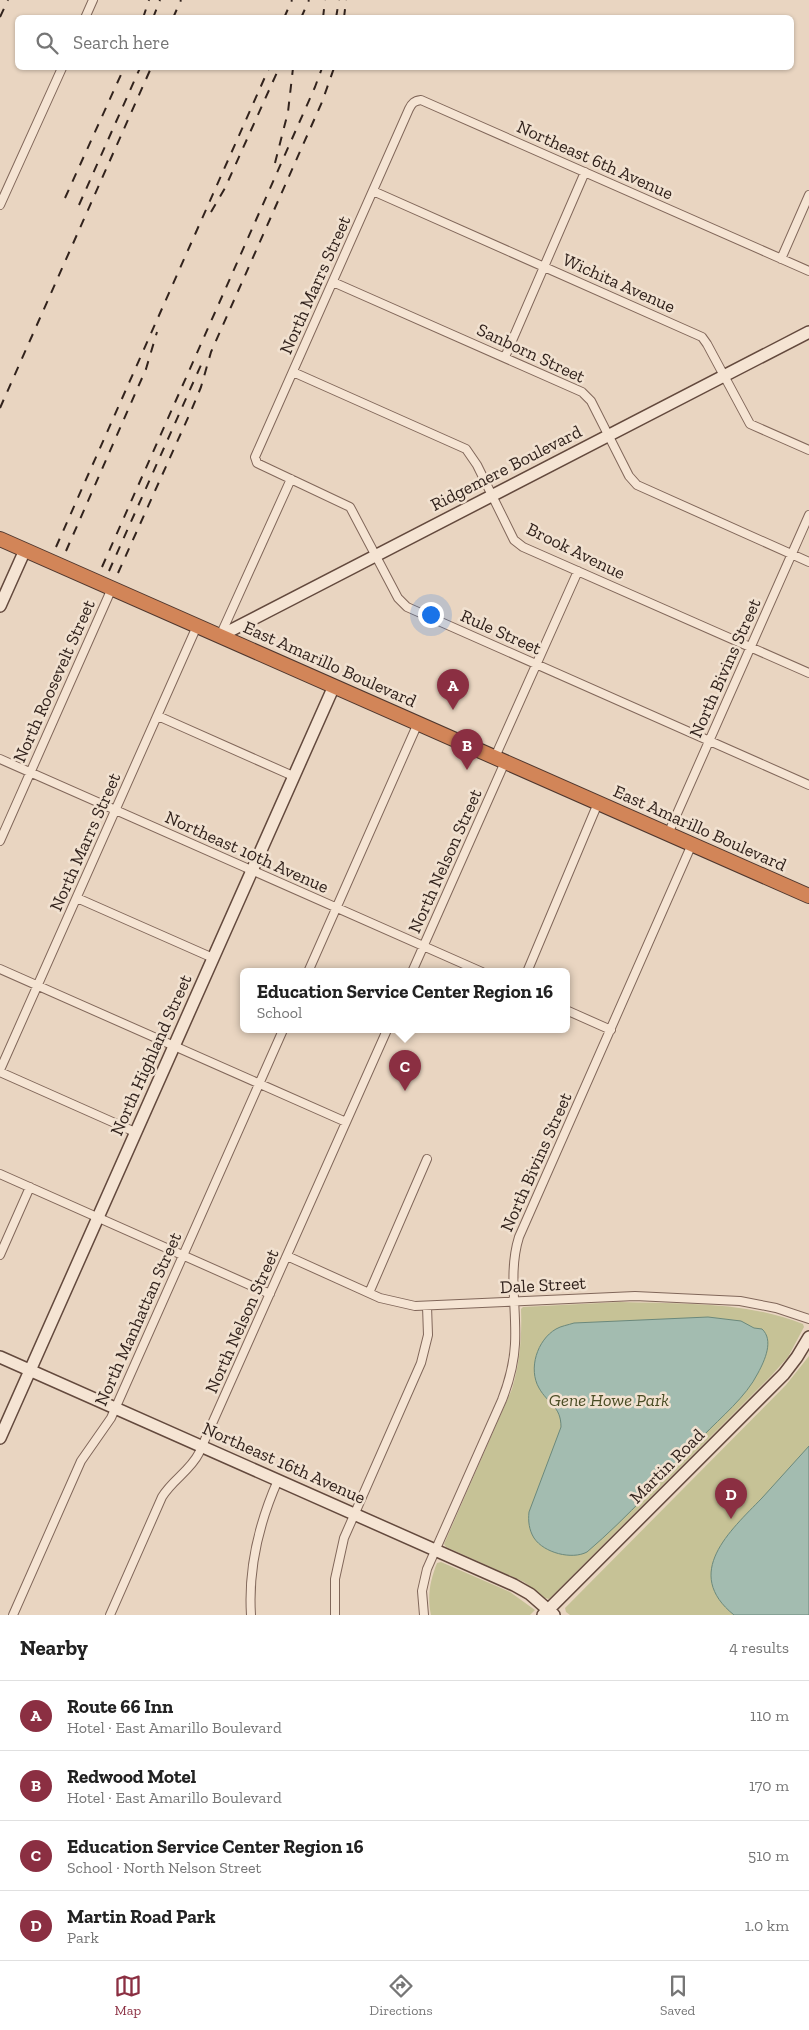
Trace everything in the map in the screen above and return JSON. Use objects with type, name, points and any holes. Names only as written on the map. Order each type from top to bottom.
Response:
[{"type":"highway","name":"East Amarillo Boulevard","points":[[0,539],[809,896]]},
{"type":"street","points":[[86,15],[93,0]]},
{"type":"street","points":[[0,205],[61,70]]},
{"type":"street","name":"Northeast 6th Avenue","points":[[393,145],[412,103],[421,100],[809,271]]},
{"type":"street","name":"North Marrs Street","points":[[264,437],[393,145]]},
{"type":"street","points":[[504,357],[585,172]]},
{"type":"street","points":[[0,181],[9,185]]},
{"type":"street","name":"Wichita Avenue","points":[[373,191],[702,337],[750,424],[809,450]]},
{"type":"street","points":[[781,258],[809,195]]},
{"type":"street","name":"Sanborn Street","points":[[333,282],[582,392],[591,401],[629,476],[637,485],[809,562]]},
{"type":"street","name":"Ridgemere Boulevard","points":[[220,636],[809,332]]},
{"type":"street","name":"Brook Avenue","points":[[293,372],[466,449],[477,465],[517,543],[809,674]]},
{"type":"street","name":"Rule Street","points":[[264,437],[255,457],[257,463],[350,507],[398,598],[407,606],[809,785]]},
{"type":"street","points":[[220,636],[290,479]]},
{"type":"street","name":"North Bivins Street","points":[[668,834],[809,515]]},
{"type":"street","points":[[0,606],[25,550]]},
{"type":"street","name":"North Nelson Street","points":[[414,968],[500,760],[537,664],[578,571]]},
{"type":"street","name":"North Roosevelt Street","points":[[0,841],[112,588]]},
{"type":"street","name":"North Marrs Street","points":[[0,1071],[197,626]]},
{"type":"street","name":"North Highland Street","points":[[0,1438],[334,686]]},
{"type":"street","points":[[158,716],[293,776]]},
{"type":"street","points":[[310,968],[418,723]]},
{"type":"street","name":"Northeast 10th Avenue","points":[[0,759],[473,968]]},
{"type":"street","points":[[528,968],[598,803]]},
{"type":"street","name":"North Bivins Street","points":[[424,1615],[422,1590],[427,1570],[507,1386],[515,1351],[513,1267],[519,1237],[692,844]]},
{"type":"street","points":[[77,898],[213,958]]},
{"type":"street","points":[[0,970],[346,1122]]},
{"type":"street","points":[[570,1012],[611,1030]]},
{"type":"street","name":"North Manhattan Street","points":[[12,1615],[81,1460],[107,1426],[282,1033]]},
{"type":"street","name":"North Nelson Street","points":[[110,1615],[162,1497],[170,1485],[192,1465],[202,1446],[386,1033]]},
{"type":"street","points":[[0,1071],[135,1132]]},
{"type":"street","points":[[369,1293],[427,1159]]},
{"type":"street","points":[[0,1174],[270,1294]]},
{"type":"street","points":[[0,1255],[30,1187]]},
{"type":"street","name":"Dale Street","points":[[287,1256],[369,1293],[404,1304],[427,1306],[635,1296],[730,1300],[776,1308],[809,1319]]},
{"type":"street","points":[[335,1615],[335,1579],[339,1557],[354,1514],[421,1363],[428,1335],[427,1306]]},
{"type":"street","name":"Martin Road","points":[[549,1613],[784,1374],[797,1357],[809,1336]]},
{"type":"street","name":"Northeast 16th Avenue","points":[[0,1357],[520,1587],[549,1613]]},
{"type":"street","points":[[251,1615],[253,1564],[257,1542],[262,1520],[278,1480]]},
{"type":"green space","name":"Gene Howe Park","points":[[620,1302],[736,1307],[781,1317],[803,1324],[804,1327],[788,1357],[771,1376],[549,1599],[524,1582],[446,1547],[444,1544],[512,1389],[520,1349],[521,1309],[523,1307]]},
{"type":"green space","points":[[809,1356],[809,1615],[570,1615],[566,1612],[565,1608],[786,1385]]},
{"type":"green space","points":[[441,1562],[510,1592],[535,1610],[530,1615],[431,1615],[429,1595],[431,1582],[437,1563]]},
{"type":"shaded area","name":"Gene Howe Park","points":[[708,1317],[741,1321],[754,1328],[762,1329],[766,1334],[767,1350],[753,1382],[733,1406],[646,1496],[587,1552],[566,1555],[544,1548],[532,1535],[529,1525],[529,1512],[561,1427],[559,1414],[539,1388],[536,1380],[534,1372],[539,1347],[549,1334],[556,1329],[574,1323]]},
{"type":"shaded area","points":[[809,1446],[809,1615],[734,1615],[719,1599],[712,1584],[712,1568],[716,1553],[725,1538],[737,1524]]},
{"type":"railway","points":[[0,17],[8,0]]},
{"type":"railway","points":[[144,15],[149,0]]},
{"type":"railway","points":[[154,15],[160,0]]},
{"type":"railway","points":[[174,15],[181,0]]},
{"type":"railway","points":[[285,15],[292,0]]},
{"type":"railway","points":[[302,15],[309,0]]},
{"type":"railway","points":[[323,15],[325,0]]},
{"type":"railway","points":[[336,15],[339,0]]},
{"type":"railway","points":[[344,15],[346,0]]},
{"type":"railway","points":[[65,198],[123,70]]},
{"type":"railway","points":[[79,205],[139,70]]},
{"type":"railway","points":[[0,408],[150,70]]},
{"type":"railway","points":[[56,547],[268,70]]},
{"type":"railway","points":[[211,212],[225,188],[278,70]]},
{"type":"railway","points":[[275,163],[288,112],[293,70]]},
{"type":"railway","points":[[102,567],[321,70]]},
{"type":"railway","points":[[118,573],[191,411],[201,387],[211,352],[322,102],[333,70]]},
{"type":"railway","points":[[66,551],[146,369],[157,332]]},
{"type":"railway","points":[[109,571],[201,365]]},
{"type":"place","name":"Route 66 Inn","points":[[453,710]]},
{"type":"place","name":"Redwood Motel","points":[[467,770]]},
{"type":"place","name":"Education Service Center Region 16","points":[[405,1091]]},
{"type":"place","name":"Martin Road Park","points":[[731,1519]]}]
